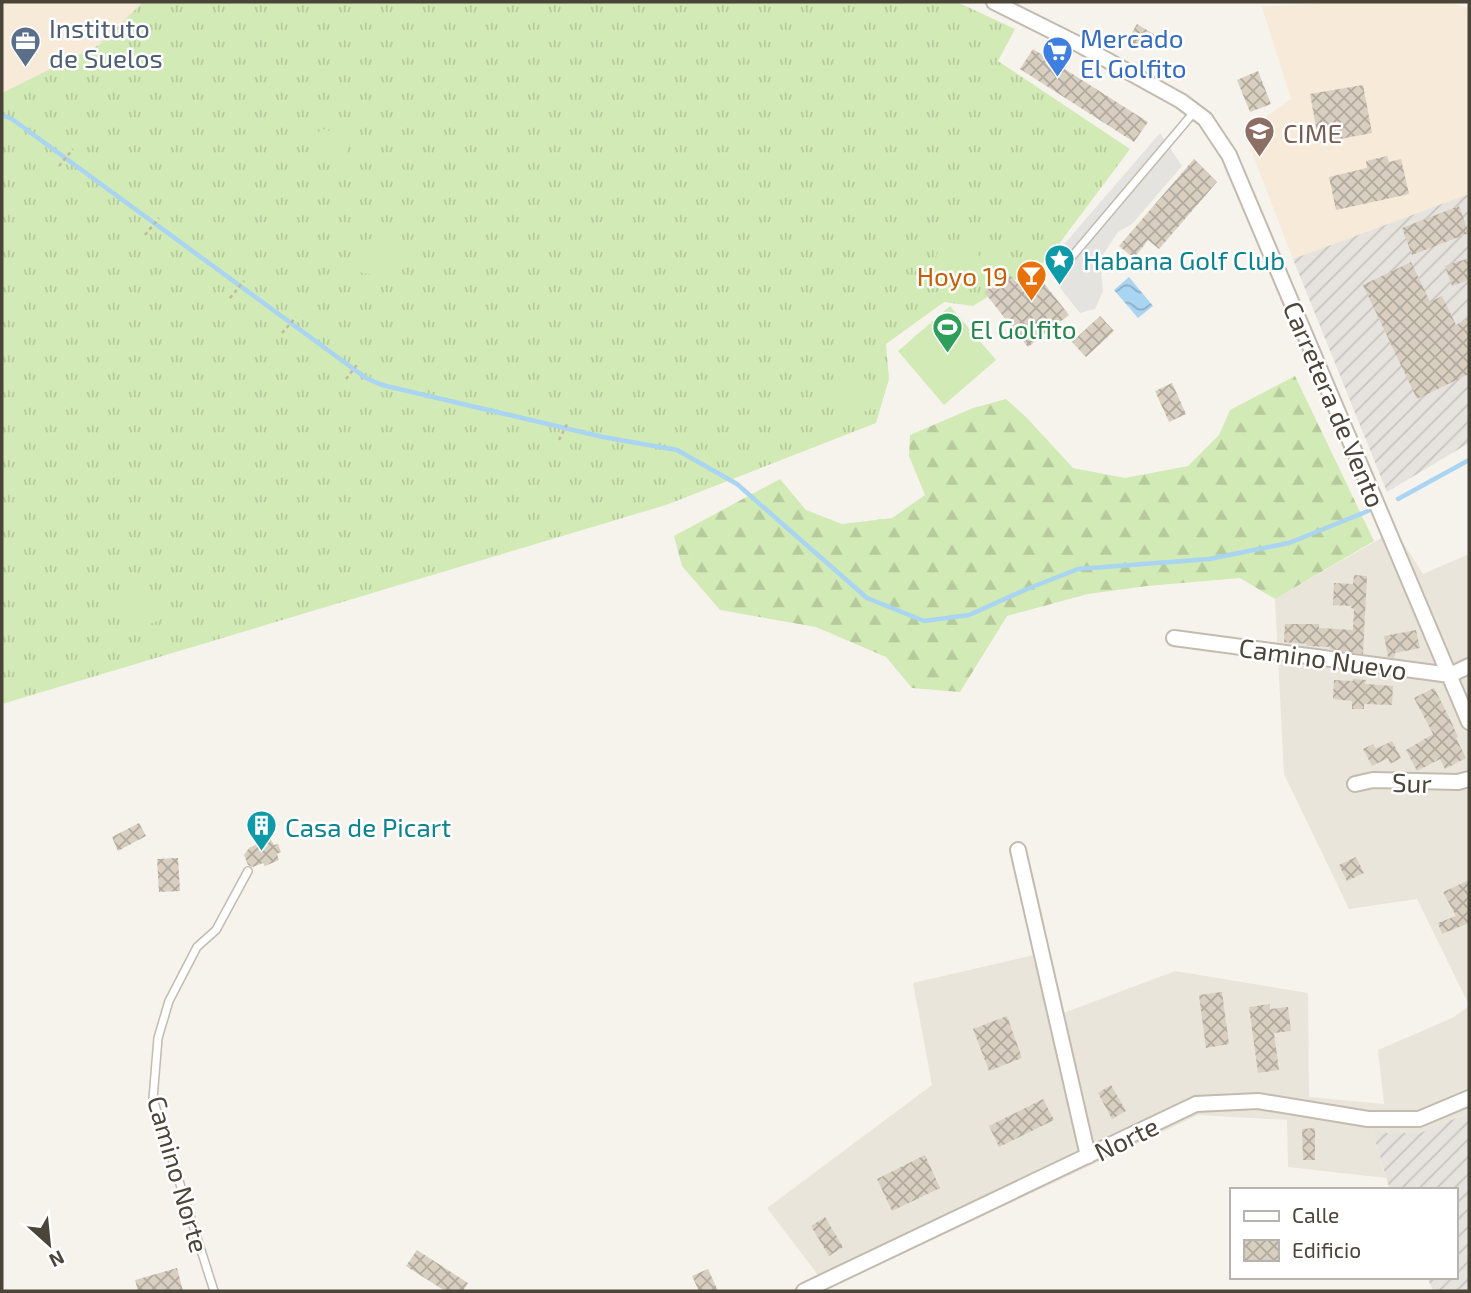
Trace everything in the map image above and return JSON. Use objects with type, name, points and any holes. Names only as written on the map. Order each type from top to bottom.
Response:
[{"type":"street","name":"Carretera de Vento","points":[[994,2],[1078,44],[1196,110],[1213,129],[1229,155],[1469,722]]},
{"type":"street","name":"Camino Nuevo","points":[[1174,638],[1450,675]]},
{"type":"street","points":[[1450,675],[1469,666]]},
{"type":"street","name":"Sur","points":[[1355,784],[1373,780],[1458,782],[1469,779]]},
{"type":"street","points":[[1018,850],[1088,1156]]},
{"type":"street","name":"Norte","points":[[804,1291],[1196,1104],[1258,1101],[1368,1119],[1419,1119],[1469,1097]]},
{"type":"lane","points":[[1058,273],[1196,110]]},
{"type":"lane","name":"Camino Norte","points":[[214,1291],[153,1099],[158,1038],[169,1001],[197,947],[216,930],[248,871]]},
{"type":"path","points":[[59,166],[72,149]]},
{"type":"path","points":[[145,235],[159,218]]},
{"type":"path","points":[[230,298],[244,281]]},
{"type":"path","points":[[282,333],[296,317]]},
{"type":"path","points":[[346,379],[359,362]]},
{"type":"path","points":[[559,440],[568,422]]},
{"type":"shaded area","name":"Instituto de Suelos","points":[[2,2],[143,2],[99,45],[2,93]]},
{"type":"shaded area","name":"CIME","points":[[1339,2],[1450,2],[1469,9],[1469,194],[1293,259],[1244,132],[1291,99],[1262,7]]},
{"type":"shaded area","points":[[1160,133],[1182,166],[1132,224],[1118,232],[1100,259],[1103,291],[1095,309],[1080,313],[1058,285],[1054,261],[1060,249]]},
{"type":"shaded area","points":[[1469,194],[1469,443],[1387,492],[1293,259]]},
{"type":"shaded area","points":[[1395,530],[1423,574],[1469,554],[1469,1005],[1417,899],[1349,909],[1284,774],[1275,599]]},
{"type":"shaded area","points":[[1047,952],[1061,1014],[1175,971],[1308,993],[1309,1097],[1384,1104],[1378,1050],[1452,1018],[1469,1006],[1469,1113],[1420,1133],[1373,1133],[1386,1178],[1288,1167],[1287,1120],[1198,1115],[825,1290],[815,1271],[767,1208],[932,1085],[913,983]]},
{"type":"shaded area","points":[[1469,1113],[1469,1291],[1433,1291],[1428,1279],[1457,1279],[1457,1188],[1389,1188],[1373,1133],[1420,1133]]},
{"type":"green space","points":[[143,2],[957,2],[1015,29],[998,61],[1130,149],[1047,260],[973,306],[944,302],[886,344],[889,379],[876,423],[666,505],[2,704],[2,93],[99,45]]},
{"type":"green space","points":[[323,129],[345,136],[348,153],[340,164],[328,165],[309,149],[310,137]]},
{"type":"green space","points":[[370,239],[394,242],[401,253],[391,269],[372,275],[355,271],[349,259],[354,249]]},
{"type":"green space","points":[[958,242],[975,247],[980,258],[971,270],[956,277],[941,268],[936,256],[943,243]]},
{"type":"green space","name":"El Golfito","points":[[950,306],[996,360],[944,405],[898,351]]},
{"type":"green space","points":[[856,372],[866,379],[873,393],[870,410],[859,413],[847,403],[837,385]]},
{"type":"green space","points":[[1295,376],[1374,541],[1275,599],[1240,578],[1088,594],[1007,616],[960,692],[912,688],[886,657],[816,627],[720,610],[682,566],[674,536],[780,479],[806,510],[842,524],[892,518],[925,495],[909,456],[910,435],[973,408],[1006,399],[1073,468],[1125,478],[1188,466],[1219,435],[1230,410]]},
{"type":"green space","points":[[131,592],[148,595],[159,611],[157,621],[143,627],[114,614],[112,604],[117,597]]},
{"type":"water","points":[[1129,277],[1153,306],[1138,318],[1114,290]]},
{"type":"building","points":[[1137,24],[1155,35],[1144,51],[1127,41]]},
{"type":"building","points":[[1033,49],[1148,122],[1134,142],[1020,69]]},
{"type":"building","points":[[1258,71],[1271,104],[1250,112],[1237,80]]},
{"type":"building","points":[[1363,85],[1372,133],[1319,143],[1310,94]]},
{"type":"building","points":[[1387,156],[1389,162],[1401,159],[1409,194],[1336,210],[1329,177],[1367,168],[1366,161]]},
{"type":"building","points":[[1194,159],[1217,182],[1159,249],[1148,240],[1134,258],[1119,246]]},
{"type":"building","points":[[1459,206],[1469,233],[1412,255],[1402,228]]},
{"type":"building","points":[[1469,258],[1469,280],[1452,286],[1445,266]]},
{"type":"building","points":[[1411,262],[1430,302],[1442,296],[1456,325],[1469,318],[1469,374],[1417,399],[1363,285]]},
{"type":"building","points":[[1035,272],[1069,315],[1028,347],[984,292],[1008,273],[1019,285]]},
{"type":"building","points":[[1100,316],[1114,331],[1086,357],[1072,342]]},
{"type":"building","points":[[1172,383],[1186,414],[1169,422],[1155,391]]},
{"type":"building","points":[[1354,575],[1367,576],[1363,654],[1284,642],[1285,624],[1319,624],[1319,628],[1353,630],[1354,609],[1351,606],[1333,605],[1334,583],[1353,584]]},
{"type":"building","points":[[1416,630],[1420,648],[1395,653],[1394,658],[1388,657],[1384,636]]},
{"type":"building","points":[[1334,680],[1366,680],[1365,684],[1393,686],[1392,705],[1364,704],[1364,709],[1352,709],[1352,701],[1333,699]]},
{"type":"building","points":[[1434,688],[1466,758],[1445,769],[1440,759],[1417,771],[1406,750],[1433,734],[1414,698]]},
{"type":"building","points":[[1392,741],[1401,758],[1390,764],[1388,758],[1372,766],[1363,749],[1373,744],[1376,749]]},
{"type":"building","points":[[139,823],[146,836],[118,851],[112,837]]},
{"type":"building","name":"Casa de Picart","points":[[270,838],[274,845],[278,844],[281,852],[277,854],[279,860],[265,866],[263,863],[253,867],[248,865],[244,855],[249,848]]},
{"type":"building","points":[[1356,857],[1364,873],[1347,881],[1339,865]]},
{"type":"building","points":[[178,858],[180,891],[159,892],[157,859]]},
{"type":"building","points":[[1469,880],[1469,923],[1442,934],[1438,923],[1456,916],[1443,892]]},
{"type":"building","points":[[1222,992],[1229,1044],[1206,1048],[1199,995]]},
{"type":"building","points":[[1270,1004],[1270,1009],[1288,1007],[1291,1031],[1274,1033],[1279,1070],[1258,1073],[1249,1007]]},
{"type":"building","points":[[1007,1016],[1022,1058],[989,1071],[973,1029]]},
{"type":"building","points":[[1111,1085],[1126,1111],[1112,1119],[1098,1093]]},
{"type":"building","points":[[1043,1099],[1054,1120],[999,1147],[989,1126]]},
{"type":"building","points":[[1315,1128],[1315,1160],[1303,1160],[1302,1129]]},
{"type":"building","points":[[925,1155],[940,1188],[892,1211],[877,1179]]},
{"type":"building","points":[[825,1217],[843,1247],[829,1256],[811,1226]]},
{"type":"building","points":[[417,1250],[468,1283],[463,1291],[445,1291],[406,1266]]},
{"type":"building","points":[[177,1268],[183,1291],[138,1291],[135,1280]]},
{"type":"building","points":[[708,1269],[718,1291],[699,1291],[692,1276]]},
{"type":"waterway","points":[[2,115],[12,119],[366,378],[382,385],[603,437],[677,450],[737,484],[867,598],[924,621],[969,615],[1078,569],[1209,559],[1289,543],[1368,511]]},
{"type":"waterway","points":[[1398,499],[1469,460]]},
{"type":"place","name":"Instituto de Suelos","points":[[26,69]]},
{"type":"place","name":"Mercado El Golfito","points":[[1057,79]]},
{"type":"place","name":"CIME","points":[[1260,159]]},
{"type":"place","name":"Habana Golf Club","points":[[1060,286]]},
{"type":"place","name":"Hoyo 19","points":[[1031,302]]},
{"type":"place","name":"El Golfito","points":[[947,355]]},
{"type":"place","name":"Casa de Picart","points":[[262,853]]}]
